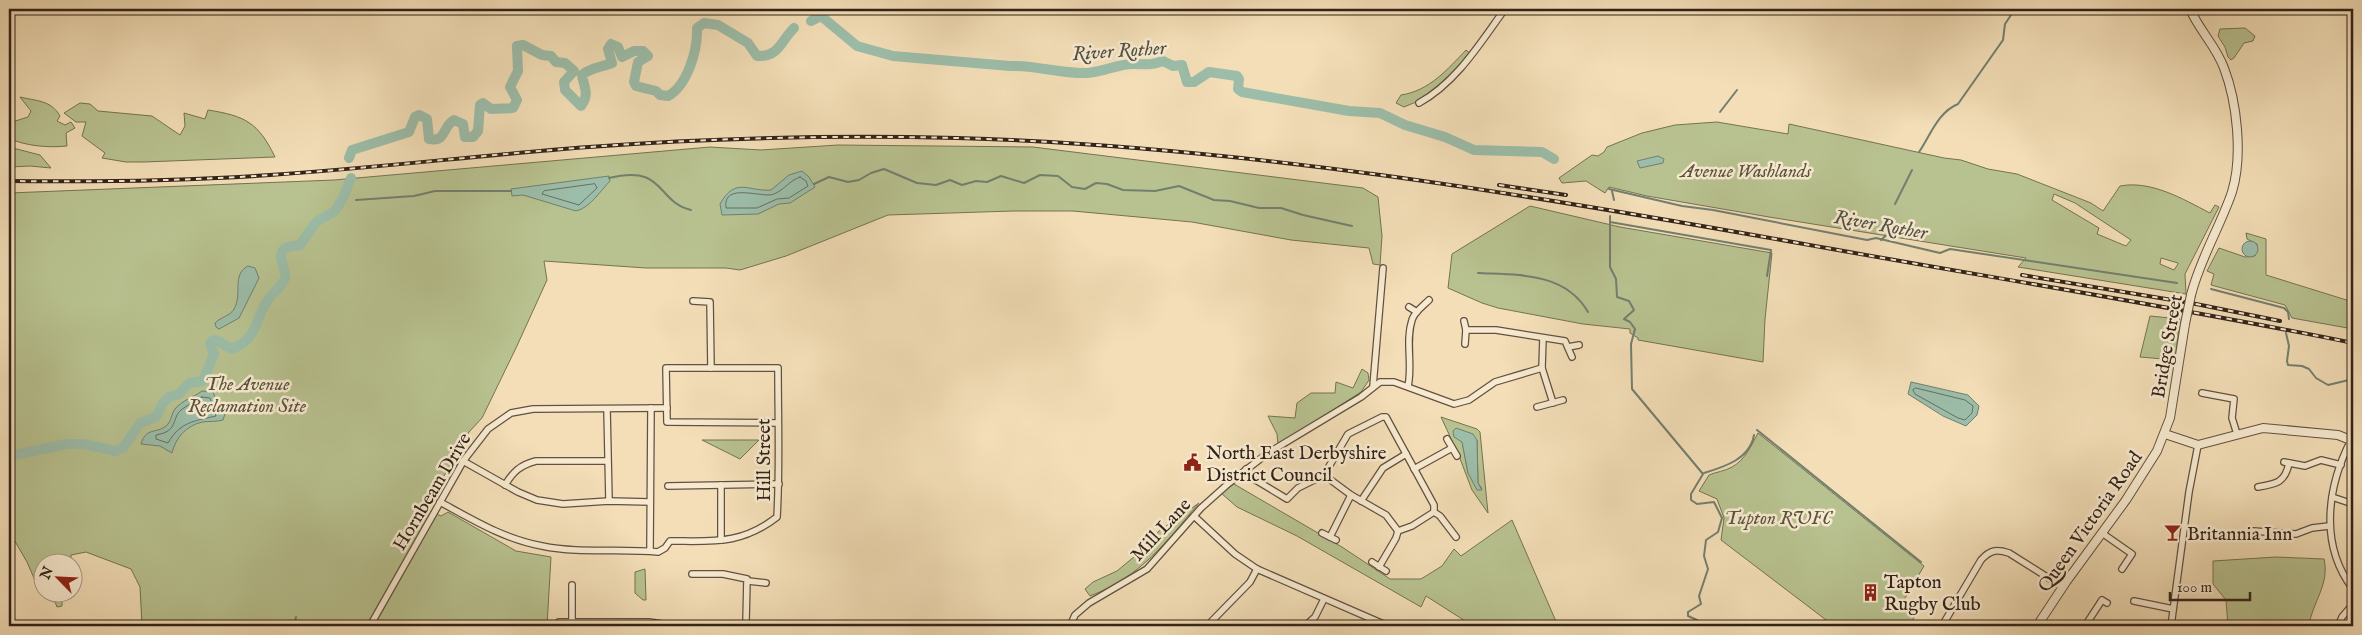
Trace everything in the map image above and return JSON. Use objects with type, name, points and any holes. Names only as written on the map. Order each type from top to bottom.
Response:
[{"type":"street","points":[[1419,103],[1453,77],[1478,48],[1504,9]]},
{"type":"street","name":"Bridge Street","points":[[2165,434],[2170,418],[2191,294],[2201,264],[2232,190],[2236,164],[2236,125],[2232,93],[2215,46],[2190,9]]},
{"type":"street","points":[[1383,268],[1373,386],[1386,381],[1408,386],[1446,402],[1463,403],[1494,382],[1542,368]]},
{"type":"street","points":[[1408,386],[1411,371],[1410,336],[1412,320],[1416,312],[1429,300]]},
{"type":"street","points":[[693,301],[710,302],[711,368],[666,368],[667,422],[778,423]]},
{"type":"street","points":[[1409,307],[1416,312]]},
{"type":"street","points":[[1464,321],[1466,330],[1465,344]]},
{"type":"street","points":[[1466,330],[1496,330],[1565,341],[1572,358]]},
{"type":"street","points":[[1543,338],[1542,368],[1553,403]]},
{"type":"street","points":[[1568,347],[1579,345]]},
{"type":"street","name":"Hill Street","points":[[440,502],[489,529],[519,541],[563,548],[658,552],[665,548],[670,541],[738,538],[762,529],[777,517],[779,484],[778,368],[711,368]]},
{"type":"street","name":"Mill Lane","points":[[1070,626],[1075,615],[1089,603],[1147,569],[1194,516],[1246,469],[1268,453],[1361,397],[1373,386]]},
{"type":"street","points":[[2202,393],[2234,399],[2232,418],[2237,434]]},
{"type":"street","points":[[1537,407],[1563,400]]},
{"type":"street","points":[[650,551],[652,408]]},
{"type":"street","name":"Hornbeam Drive","points":[[370,626],[463,461],[488,429],[511,413],[533,409],[666,408]]},
{"type":"street","points":[[607,409],[609,501]]},
{"type":"street","points":[[1246,469],[1254,479],[1286,499],[1298,488],[1324,475],[1344,438],[1382,417],[1386,417],[1390,420],[1406,454],[1434,504],[1434,512]]},
{"type":"street","points":[[2165,434],[2198,445],[2263,428],[2338,435],[2352,440],[2341,465],[2332,497],[2329,526],[2336,561],[2353,589]]},
{"type":"street","name":"Queen Victoria Road","points":[[2038,626],[2063,587],[2138,482],[2165,434]]},
{"type":"street","points":[[1447,439],[1457,456]]},
{"type":"street","points":[[2171,626],[2198,445]]},
{"type":"street","points":[[1414,469],[1452,448]]},
{"type":"street","points":[[1361,501],[1383,468],[1406,454]]},
{"type":"street","points":[[2258,487],[2279,483],[2284,479],[2286,462],[2305,466],[2321,460],[2341,465]]},
{"type":"street","points":[[463,461],[505,485],[538,500],[563,504],[609,501],[650,502]]},
{"type":"street","points":[[505,485],[518,468],[536,461],[608,461]]},
{"type":"street","points":[[1324,475],[1351,495],[1386,515],[1398,530]]},
{"type":"street","points":[[668,486],[779,484]]},
{"type":"street","points":[[721,485],[721,540]]},
{"type":"street","points":[[1330,536],[1351,495]]},
{"type":"street","points":[[2332,497],[2353,504]]},
{"type":"street","points":[[1398,530],[1412,526],[1434,512]]},
{"type":"street","points":[[1434,512],[1440,516],[1448,530],[1456,537]]},
{"type":"street","points":[[1194,516],[1235,554],[1257,569],[1388,626]]},
{"type":"street","points":[[2253,531],[2296,534],[2312,528],[2329,526]]},
{"type":"street","points":[[1379,567],[1396,538],[1398,530]]},
{"type":"street","points":[[1322,533],[1336,540]]},
{"type":"street","points":[[2102,533],[2132,554],[2122,569]]},
{"type":"street","points":[[1942,626],[1981,560],[1988,552],[1999,550],[2008,553],[2063,587]]},
{"type":"street","points":[[1372,562],[1386,571]]},
{"type":"street","points":[[1207,626],[1250,582],[1257,569]]},
{"type":"street","points":[[692,574],[743,576],[748,581],[766,583]]},
{"type":"street","points":[[744,626],[746,622],[748,581]]},
{"type":"street","points":[[572,585],[572,622]]},
{"type":"street","points":[[1305,626],[1315,617],[1324,598]]},
{"type":"street","points":[[2134,601],[2173,609]]},
{"type":"street","points":[[2085,626],[2104,602]]},
{"type":"street","points":[[2338,626],[2345,613],[2353,604]]},
{"type":"street","points":[[558,622],[649,622],[669,626],[737,626]]},
{"type":"green space","points":[[2245,28],[2255,36],[2253,41],[2244,43],[2231,60],[2218,36],[2220,29]]},
{"type":"green space","points":[[1466,50],[1471,54],[1433,92],[1415,103],[1404,107],[1396,103],[1401,95],[1420,89],[1437,78]]},
{"type":"green space","points":[[20,97],[48,104],[60,116],[57,121],[65,125],[71,122],[75,128],[66,133],[67,146],[37,146],[9,138],[9,123],[28,117],[31,111]]},
{"type":"green space","points":[[80,103],[90,104],[98,111],[152,116],[180,135],[185,126],[184,113],[205,119],[208,110],[232,115],[241,118],[256,128],[269,145],[275,157],[144,162],[126,162],[102,158],[105,153],[82,136],[86,122],[76,122],[64,113]]},
{"type":"green space","name":"Avenue Washlands","points":[[1717,122],[1788,134],[1789,124],[1944,158],[1961,160],[1988,169],[2017,174],[2091,203],[2103,211],[2120,186],[2132,185],[2155,188],[2210,213],[2215,205],[2219,207],[2185,274],[2186,294],[2018,267],[2026,258],[1769,217],[1647,196],[1609,187],[1605,193],[1586,181],[1562,183],[1559,178],[1592,155],[1598,156],[1607,147],[1642,133],[1675,125]],"holes":[[[2054,194],[2075,203],[2131,240],[2126,246],[2097,234],[2099,228],[2052,200]],[[2161,258],[2178,263],[2178,264],[2174,270],[2160,264]]]},
{"type":"green space","name":"The Avenue Reclamation Site","points":[[838,145],[1033,147],[1363,188],[1378,197],[1382,236],[1380,265],[1373,264],[1369,248],[1291,240],[1192,222],[1073,211],[888,215],[786,256],[740,270],[726,268],[646,268],[544,261],[547,280],[516,348],[482,418],[469,432],[426,509],[441,516],[448,512],[516,551],[551,557],[547,626],[142,626],[140,587],[131,569],[86,552],[32,552],[32,574],[9,531],[9,193],[334,180],[710,147],[761,150]]},
{"type":"green space","points":[[9,147],[40,155],[51,168],[9,167]]},
{"type":"green space","points":[[1530,206],[1620,227],[1772,253],[1765,319],[1763,362],[1638,340],[1638,338],[1630,333],[1630,329],[1583,324],[1498,308],[1448,288],[1452,254]]},
{"type":"green space","points":[[2246,233],[2266,239],[2266,275],[2353,302],[2353,329],[2292,318],[2285,305],[2211,285],[2214,274],[2207,271],[2219,248],[2245,257],[2255,256],[2257,244],[2247,239]]},
{"type":"green space","points":[[2150,316],[2180,319],[2175,360],[2140,357]]},
{"type":"green space","points":[[1362,369],[1368,373],[1369,380],[1361,392],[1278,445],[1277,434],[1268,416],[1295,418],[1297,403],[1311,393],[1335,393],[1336,382],[1353,388]]},
{"type":"green space","points":[[1441,417],[1477,429],[1480,432],[1488,513],[1472,490]],"holes":[[[1477,440],[1478,483],[1482,489],[1468,473],[1462,441]]]},
{"type":"green space","name":"Tupton RUFC","points":[[1758,433],[1924,566],[1902,603],[1917,613],[1909,626],[1834,626],[1721,540],[1724,518],[1717,499],[1699,491],[1709,475],[1729,468],[1741,461]]},
{"type":"green space","points":[[702,440],[759,440],[740,459]]},
{"type":"green space","points":[[1234,484],[1342,547],[1390,579],[1421,579],[1442,566],[1454,549],[1461,556],[1512,520],[1558,626],[1473,626],[1426,596],[1421,607],[1297,536],[1237,507],[1221,493]]},
{"type":"green space","points":[[1199,503],[1151,557],[1124,579],[1090,596],[1085,589],[1093,582],[1117,571],[1141,551],[1159,531]]},
{"type":"green space","points":[[2276,557],[2324,559],[2325,577],[2309,626],[2228,626],[2226,600],[2213,584],[2213,561]]},
{"type":"green space","points":[[645,569],[646,600],[643,600],[635,593],[635,572]]},
{"type":"green space","name":"The Avenue Reclamation Site","points":[[55,602],[62,602],[62,606],[57,607]]},
{"type":"water","points":[[1658,156],[1664,159],[1663,163],[1640,168],[1637,161]]},
{"type":"water","points":[[802,171],[809,177],[815,187],[790,203],[779,204],[758,214],[722,215],[720,204],[731,190],[743,187],[771,190],[789,175]]},
{"type":"water","points":[[609,176],[610,181],[595,198],[586,206],[576,211],[523,195],[512,196],[511,189]]},
{"type":"water","points":[[2247,241],[2253,241],[2258,246],[2256,255],[2247,257],[2242,252],[2242,246]]},
{"type":"water","points":[[248,266],[255,268],[259,278],[239,318],[219,329],[215,323],[234,309],[238,297],[238,280],[240,274]]},
{"type":"water","points":[[1911,382],[1968,395],[1979,406],[1977,415],[1966,426],[1943,416],[1908,394]]},
{"type":"water","points":[[202,391],[213,392],[219,408],[225,414],[223,420],[202,422],[191,426],[179,437],[172,453],[160,446],[141,444],[148,433],[168,424],[178,406]]},
{"type":"water","points":[[1456,428],[1473,434],[1477,440],[1478,483],[1482,490],[1477,490],[1468,473],[1462,442],[1454,437],[1453,431]]},
{"type":"waterway","points":[[1919,152],[1940,118],[1958,104],[2003,40],[2005,24],[2015,9]]},
{"type":"waterway","name":"River Rother","points":[[811,21],[821,16],[857,46],[893,56],[1029,67],[1077,73],[1093,72],[1127,64],[1151,64],[1163,61],[1173,66],[1182,65],[1187,82],[1194,82],[1209,72],[1237,76],[1239,79],[1238,89],[1242,92],[1349,111],[1380,113],[1405,125],[1445,137],[1474,150],[1542,152],[1554,159]]},
{"type":"waterway","name":"River Rother","points":[[349,158],[352,150],[409,132],[415,117],[419,115],[427,119],[429,139],[434,140],[441,137],[447,126],[454,120],[463,124],[465,137],[473,137],[478,131],[480,105],[483,103],[491,109],[513,108],[517,100],[510,87],[518,71],[517,46],[523,45],[542,55],[551,56],[556,62],[565,63],[574,71],[564,82],[565,90],[581,106],[586,94],[582,75],[592,69],[612,63],[608,49],[611,44],[618,47],[622,57],[634,51],[643,51],[648,56],[638,62],[634,82],[636,86],[668,96],[675,91],[686,76],[696,46],[697,28],[704,23],[718,25],[748,43],[757,56],[770,54],[779,48],[794,28]]},
{"type":"waterway","points":[[1720,112],[1737,90]]},
{"type":"waterway","points":[[814,184],[829,177],[848,182],[859,180],[871,173],[884,169],[917,183],[936,185],[950,180],[962,185],[976,181],[987,182],[1001,176],[1024,183],[1040,175],[1058,176],[1072,187],[1085,189],[1096,183],[1107,184],[1123,190],[1155,191],[1179,186],[1214,200],[1230,201],[1259,208],[1281,208],[1352,226]]},
{"type":"waterway","points":[[1895,204],[1912,170]]},
{"type":"waterway","points":[[609,178],[627,175],[641,176],[658,185],[679,205],[691,210]]},
{"type":"waterway","name":"River Rother","points":[[9,456],[67,444],[84,444],[115,451],[123,448],[140,423],[156,417],[163,403],[169,397],[179,394],[189,383],[203,381],[214,354],[210,344],[212,341],[216,340],[232,349],[247,340],[252,334],[268,300],[285,278],[281,259],[282,252],[288,247],[300,245],[316,222],[335,211],[343,198],[351,178]]},
{"type":"waterway","name":"River Rother","points":[[1609,189],[1682,206],[1713,210],[1867,240],[1876,238],[1940,253],[1950,249],[2177,283]]},
{"type":"waterway","points":[[356,200],[414,196],[435,191],[511,191]]},
{"type":"waterway","points":[[1612,191],[1614,200]]},
{"type":"waterway","points":[[1610,216],[1610,267],[1616,279],[1617,297],[1629,301],[1634,310],[1624,319],[1630,322],[1635,329],[1631,344],[1632,389],[1703,474],[1691,494],[1691,500],[1697,504],[1714,502],[1722,518],[1718,532],[1706,540],[1704,556],[1708,569],[1699,596],[1701,604],[1688,612],[1688,616],[1697,620],[1695,626]]},
{"type":"waterway","points":[[1610,222],[1771,250],[1767,276]]},
{"type":"waterway","points":[[1881,240],[1892,230]]},
{"type":"waterway","points":[[1478,273],[1509,274],[1539,278],[1554,283],[1567,289],[1588,312]]},
{"type":"waterway","name":"River Rother","points":[[2211,289],[2284,308],[2288,312],[2289,319]]},
{"type":"waterway","name":"River Rother","points":[[2286,333],[2289,346],[2288,365],[2302,366],[2309,369],[2316,378],[2328,385],[2353,379]]},
{"type":"waterway","points":[[1757,430],[1921,562]]},
{"type":"waterway","points":[[1704,473],[1728,465],[1742,456],[1752,443],[1754,435]]},
{"type":"waterway","points":[[294,626],[296,617]]},
{"type":"railway","points":[[9,181],[205,179],[350,169],[589,147],[727,139],[911,137],[1064,143],[1276,162],[1382,175],[1594,207],[2079,292],[2353,343]]},
{"type":"railway","points":[[1499,185],[1566,195]]},
{"type":"railway","points":[[2022,275],[2196,304],[2280,321]]},
{"type":"place","name":"North East Derbyshire District Council","points":[[1192,463]]},
{"type":"place","name":"Britannia Inn","points":[[2173,533]]},
{"type":"place","name":"Tapton Rugby Club","points":[[1870,592]]}]
